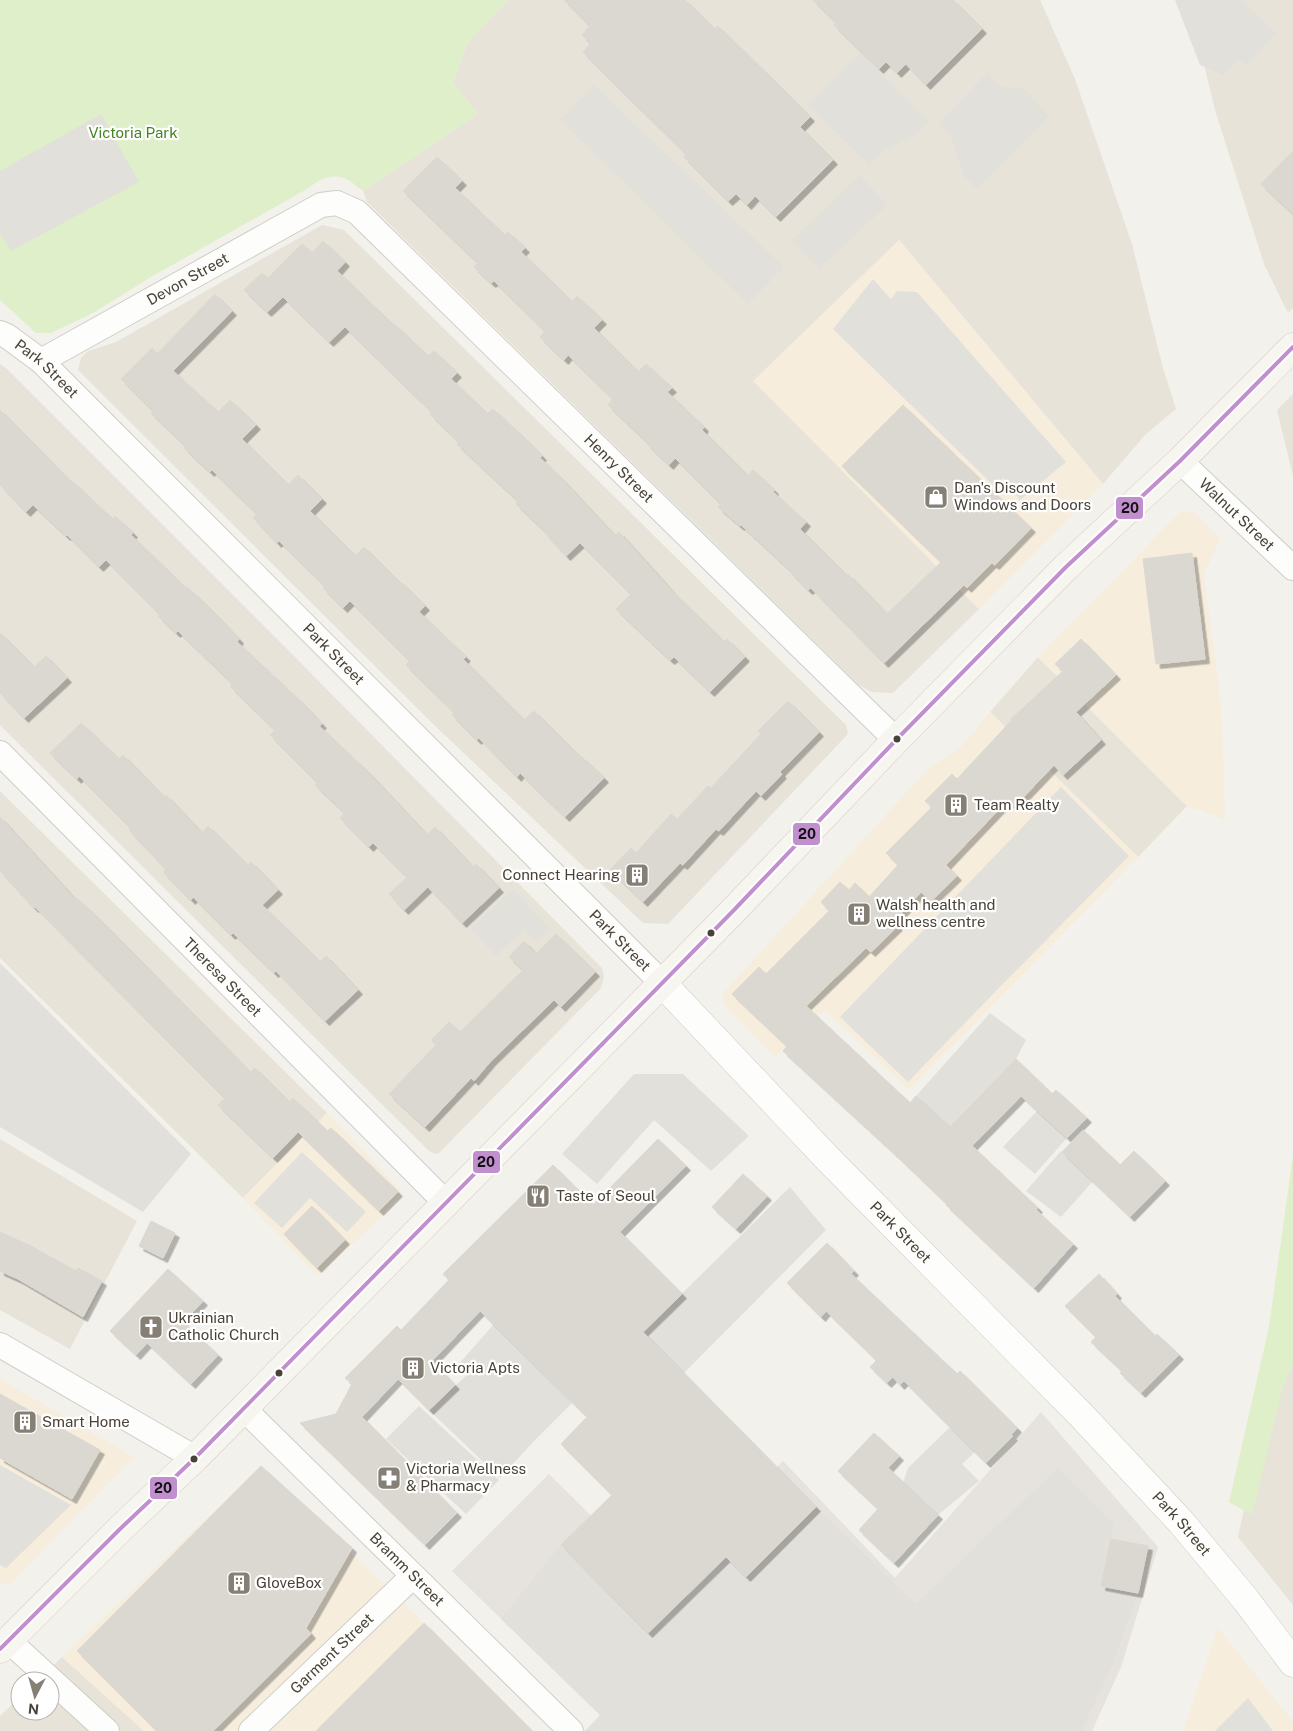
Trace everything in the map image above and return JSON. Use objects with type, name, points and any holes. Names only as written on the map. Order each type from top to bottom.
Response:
[{"type":"main road","points":[[4,1645],[195,1458],[446,1203],[1066,566],[1180,461],[1293,347]]},
{"type":"street","name":"Devon Street","points":[[41,361],[321,205],[337,203]]},
{"type":"street","name":"Henry Street","points":[[337,203],[357,212],[896,740]]},
{"type":"street","name":"Park Street","points":[[0,333],[41,361],[662,983],[829,1160],[1082,1416],[1181,1522],[1246,1600],[1293,1663]]},
{"type":"street","name":"Walnut Street","points":[[1180,461],[1293,568]]},
{"type":"street","name":"Theresa Street","points":[[0,753],[446,1203]]},
{"type":"street","points":[[0,1345],[195,1458]]},
{"type":"street","name":"Bramm Street","points":[[243,1408],[571,1731]]},
{"type":"street","name":"Garment Street","points":[[251,1731],[413,1576]]},
{"type":"street","points":[[4,1645],[107,1731]]},
{"type":"shaded area","points":[[508,0],[1040,0],[1075,79],[1132,244],[1163,368],[1176,409],[1145,435],[1103,484],[899,240],[886,515],[979,609],[893,693],[872,692],[859,685],[367,202],[363,191],[478,114],[453,83],[468,42]]},
{"type":"shaded area","points":[[1175,0],[1241,0],[1276,34],[1246,66],[1239,59],[1223,75],[1200,65]]},
{"type":"shaded area","points":[[1179,0],[1293,0],[1293,308],[1288,313],[1264,264],[1215,110],[1204,65]]},
{"type":"shaded area","points":[[860,53],[929,122],[915,135],[883,151],[869,165],[808,105]]},
{"type":"shaded area","points":[[987,73],[1002,87],[1025,89],[1049,116],[977,189],[964,176],[951,136],[939,123]]},
{"type":"shaded area","points":[[594,85],[784,267],[748,304],[560,120]]},
{"type":"shaded area","points":[[101,114],[139,182],[11,251],[0,234],[0,171]]},
{"type":"shaded area","points":[[860,175],[887,205],[819,269],[792,240]]},
{"type":"shaded area","points":[[322,225],[344,230],[846,725],[848,734],[668,924],[643,923],[431,722],[78,370],[81,358],[88,351],[116,342]]},
{"type":"shaded area","points":[[899,240],[1103,484],[979,609],[753,381]]},
{"type":"shaded area","points":[[873,279],[891,299],[897,291],[917,292],[1066,462],[1020,500],[1003,478],[994,486],[833,329]]},
{"type":"shaded area","points":[[0,364],[286,648],[602,968],[604,977],[601,988],[438,1154],[430,1152],[0,725]]},
{"type":"shaded area","points":[[1293,394],[1293,476],[1277,410]]},
{"type":"shaded area","points":[[1193,511],[1220,539],[1204,574],[1222,715],[1225,819],[1187,806],[1038,657],[1180,512]]},
{"type":"shaded area","points":[[1038,657],[1187,806],[1138,857],[990,712]]},
{"type":"shaded area","points":[[990,712],[1138,857],[909,1090],[825,1010],[775,1057],[724,1004],[723,993],[928,769],[960,748]]},
{"type":"shaded area","points":[[1061,787],[1129,856],[908,1082],[840,1017]]},
{"type":"shaded area","points":[[0,791],[327,1113],[243,1198],[0,958]]},
{"type":"shaded area","points":[[513,889],[550,929],[537,942],[524,929],[496,956],[471,929]]},
{"type":"shaded area","points":[[0,963],[191,1154],[143,1212],[0,1127]]},
{"type":"shaded area","points":[[990,1013],[1026,1040],[1016,1059],[950,1127],[916,1096]]},
{"type":"shaded area","points":[[634,1074],[683,1074],[749,1136],[711,1171],[654,1120],[597,1184],[562,1154]]},
{"type":"shaded area","points":[[1037,1111],[1067,1138],[1035,1174],[1003,1147]]},
{"type":"shaded area","points":[[327,1113],[402,1192],[372,1226],[317,1275],[243,1198]]},
{"type":"shaded area","points":[[0,1139],[137,1221],[70,1349],[0,1310]]},
{"type":"shaded area","points":[[1061,1151],[1094,1180],[1061,1217],[1026,1191]]},
{"type":"shaded area","points":[[302,1152],[366,1212],[347,1232],[310,1198],[282,1228],[254,1203]]},
{"type":"shaded area","points":[[790,1187],[826,1230],[684,1373],[643,1332]]},
{"type":"shaded area","points":[[494,1324],[572,1403],[500,1478],[429,1410],[467,1375],[457,1366]]},
{"type":"shaded area","points":[[1293,1349],[1293,1605],[1238,1537],[1257,1449]]},
{"type":"shaded area","points":[[0,1379],[134,1457],[8,1586],[0,1582]]},
{"type":"shaded area","points":[[419,1406],[499,1480],[466,1514],[386,1439]]},
{"type":"shaded area","points":[[1041,1412],[1158,1547],[1121,1667],[1092,1731],[585,1731],[600,1715],[452,1571],[549,1474],[661,1585],[783,1461],[895,1578]]},
{"type":"shaded area","points":[[949,1428],[964,1437],[977,1450],[962,1464],[979,1481],[938,1515],[903,1483],[908,1468]]},
{"type":"shaded area","points":[[0,1465],[71,1505],[6,1568],[0,1565]]},
{"type":"shaded area","name":"GloveBox","points":[[261,1466],[424,1623],[316,1731],[144,1731],[62,1657]]},
{"type":"shaded area","points":[[1058,1468],[1114,1524],[1102,1586],[1138,1593],[1111,1668],[1081,1731],[585,1731],[601,1716],[501,1619],[561,1545],[648,1633],[726,1557],[746,1577],[816,1507],[916,1604]]},
{"type":"shaded area","points":[[1218,1628],[1293,1722],[1293,1731],[1183,1731]]},
{"type":"shaded area","points":[[62,1657],[144,1731],[0,1731],[0,1716],[10,1706],[10,1721],[60,1721],[60,1671],[47,1671]]},
{"type":"shaded area","points":[[1248,1698],[1273,1731],[1215,1731]]},
{"type":"green space","name":"Victoria Park","points":[[0,0],[508,0],[468,42],[453,83],[478,114],[363,191],[346,179],[333,176],[324,179],[151,277],[93,313],[51,333],[36,333],[0,300]]},
{"type":"green space","points":[[1293,1155],[1293,1364],[1282,1390],[1252,1515],[1229,1502],[1269,1327]]},
{"type":"building","points":[[564,0],[685,0],[714,29],[718,26],[810,117],[800,127],[833,160],[776,217],[755,196],[747,205],[736,194],[728,201],[684,157],[686,154],[583,52],[591,43],[582,35],[590,26]]},
{"type":"building","points":[[813,0],[953,0],[982,29],[926,85],[906,64],[897,73],[886,62],[879,69],[834,25],[837,23]]},
{"type":"building","points":[[1293,151],[1293,214],[1261,184]]},
{"type":"building","points":[[437,157],[462,181],[455,188],[504,235],[508,232],[525,248],[521,252],[572,302],[577,296],[602,320],[594,328],[638,372],[646,364],[672,388],[667,392],[704,427],[702,430],[748,476],[753,470],[774,490],[773,492],[806,522],[800,529],[887,614],[941,562],[842,466],[903,405],[1031,528],[995,565],[992,563],[967,588],[964,585],[884,663],[811,588],[808,590],[792,572],[741,525],[718,507],[721,504],[675,458],[669,465],[647,444],[608,405],[613,399],[568,355],[564,360],[540,337],[545,331],[494,281],[491,283],[474,267],[478,263],[403,191]]},
{"type":"building","points":[[323,241],[345,262],[337,271],[428,356],[434,351],[457,373],[451,379],[487,414],[493,409],[522,436],[542,456],[540,458],[615,536],[619,532],[673,592],[724,642],[727,639],[745,657],[710,692],[674,657],[670,660],[616,609],[631,594],[580,543],[566,556],[546,532],[516,504],[518,501],[457,444],[459,442],[430,414],[432,412],[345,327],[329,342],[283,297],[267,312],[244,290],[262,273],[268,278],[302,244],[312,253]]},
{"type":"building","points":[[215,294],[232,311],[173,371],[218,412],[230,400],[256,425],[242,439],[288,485],[298,475],[322,499],[310,511],[355,556],[364,547],[402,583],[425,606],[419,612],[466,657],[463,659],[524,720],[534,711],[604,778],[565,817],[520,773],[517,777],[479,738],[477,740],[452,715],[455,713],[406,665],[410,661],[350,601],[343,608],[323,588],[325,586],[279,541],[277,543],[253,518],[257,514],[212,470],[210,472],[184,448],[186,446],[151,413],[153,411],[121,379],[152,348],[157,354]]},
{"type":"building","points":[[0,410],[72,483],[112,519],[115,516],[133,533],[131,535],[185,588],[187,587],[205,604],[239,639],[237,642],[303,704],[322,724],[319,726],[368,772],[427,835],[435,827],[473,867],[476,864],[499,888],[462,923],[428,887],[404,910],[389,894],[407,877],[373,843],[369,847],[340,818],[345,813],[315,785],[317,782],[270,735],[275,730],[230,686],[233,684],[178,631],[176,633],[158,616],[160,614],[106,560],[99,567],[33,505],[26,512],[0,485]]},
{"type":"building","points":[[1192,553],[1205,659],[1156,664],[1143,559]]},
{"type":"building","points":[[0,633],[34,667],[46,656],[67,678],[24,718],[0,693]]},
{"type":"building","points":[[1081,639],[1116,675],[1076,712],[1101,740],[1063,775],[1054,765],[1014,807],[1007,801],[946,865],[957,876],[931,901],[921,892],[893,922],[898,926],[871,952],[866,948],[806,1006],[910,1103],[916,1096],[950,1127],[1016,1059],[1052,1094],[1056,1090],[1087,1118],[1067,1138],[1021,1096],[972,1146],[1073,1244],[1034,1288],[896,1155],[783,1051],[787,1046],[732,994],[759,967],[766,974],[829,911],[821,902],[840,882],[849,890],[855,883],[869,897],[898,865],[886,853],[932,807],[925,801],[952,774],[957,779],[1011,719],[1063,671],[1055,664]]},
{"type":"building","points":[[788,701],[819,732],[780,772],[782,774],[761,796],[756,791],[719,831],[716,829],[683,865],[680,863],[643,902],[610,870],[631,848],[636,853],[671,814],[677,819],[708,786],[711,788],[761,734],[758,731]]},
{"type":"building","points":[[81,723],[119,759],[123,755],[164,797],[166,795],[202,833],[208,826],[247,865],[251,862],[278,890],[262,905],[320,962],[326,956],[358,990],[325,1021],[276,971],[274,973],[233,933],[231,935],[193,897],[191,900],[163,872],[166,869],[129,830],[131,828],[79,776],[77,779],[50,753]]},
{"type":"building","points":[[0,817],[76,900],[78,899],[106,926],[250,1072],[255,1068],[289,1102],[293,1098],[327,1131],[331,1128],[398,1192],[379,1211],[298,1132],[273,1158],[218,1105],[225,1098],[34,908],[0,871]]},
{"type":"building","points":[[556,934],[595,972],[561,1007],[554,1000],[491,1061],[474,1081],[471,1078],[425,1127],[389,1094],[436,1045],[431,1040],[449,1022],[460,1032],[523,970],[509,957],[524,941],[536,954]]},
{"type":"building","points":[[1083,1130],[1120,1165],[1134,1151],[1165,1181],[1130,1217],[1062,1152]]},
{"type":"building","points":[[658,1139],[686,1166],[620,1232],[682,1294],[643,1332],[816,1507],[746,1577],[726,1557],[648,1633],[561,1545],[612,1495],[561,1444],[587,1417],[480,1311],[432,1361],[455,1385],[429,1410],[398,1379],[362,1417],[457,1513],[425,1545],[300,1423],[336,1414],[352,1384],[345,1378],[397,1326],[401,1330],[449,1280],[443,1274],[553,1165],[593,1205]]},
{"type":"building","points":[[743,1174],[767,1196],[736,1229],[712,1207]]},
{"type":"building","points":[[312,1206],[345,1240],[317,1268],[284,1234]]},
{"type":"building","points":[[151,1221],[175,1233],[163,1258],[139,1246]]},
{"type":"building","points":[[0,1232],[29,1245],[76,1271],[78,1268],[102,1281],[83,1317],[18,1279],[0,1271]]},
{"type":"building","points":[[827,1243],[854,1271],[851,1274],[957,1374],[960,1371],[1017,1428],[1011,1435],[1013,1436],[986,1463],[904,1381],[900,1385],[893,1377],[887,1383],[870,1367],[876,1361],[873,1357],[826,1311],[821,1317],[787,1283]]},
{"type":"building","name":"Ukrainian Catholic Church","points":[[168,1269],[203,1301],[183,1322],[218,1355],[191,1384],[147,1343],[136,1355],[110,1331]]},
{"type":"building","points":[[1099,1274],[1117,1294],[1115,1296],[1155,1336],[1157,1334],[1179,1355],[1141,1393],[1120,1373],[1122,1371],[1091,1342],[1096,1337],[1065,1306]]},
{"type":"building","name":"Smart Home","points":[[0,1394],[100,1450],[72,1499],[0,1458]]},
{"type":"building","points":[[874,1433],[899,1456],[888,1468],[938,1515],[894,1563],[859,1530],[878,1509],[838,1471]]},
{"type":"building","name":"GloveBox","points":[[261,1466],[352,1548],[306,1628],[311,1634],[213,1731],[157,1731],[77,1651]]},
{"type":"building","points":[[1111,1539],[1148,1546],[1138,1593],[1101,1586]]},
{"type":"building","points":[[424,1623],[532,1731],[316,1731]]},
{"type":"transit line","name":"20","points":[[0,1649],[120,1529],[195,1458],[734,910],[896,740],[1066,567],[1180,461],[1293,347]]},
{"type":"place","name":"Dan's Discount Windows and Doors","points":[[936,497]]},
{"type":"place","name":"Team Realty","points":[[956,805]]},
{"type":"place","name":"Connect Hearing","points":[[637,875]]},
{"type":"place","name":"Walsh health and wellness centre","points":[[859,914]]},
{"type":"place","name":"Taste of Seoul","points":[[538,1196]]},
{"type":"place","name":"Ukrainian Catholic Church","points":[[151,1327]]},
{"type":"place","name":"Victoria Apts","points":[[413,1368]]},
{"type":"place","name":"Smart Home","points":[[25,1422]]},
{"type":"place","name":"Victoria Wellness & Pharmacy","points":[[389,1478]]},
{"type":"place","name":"GloveBox","points":[[239,1583]]}]
